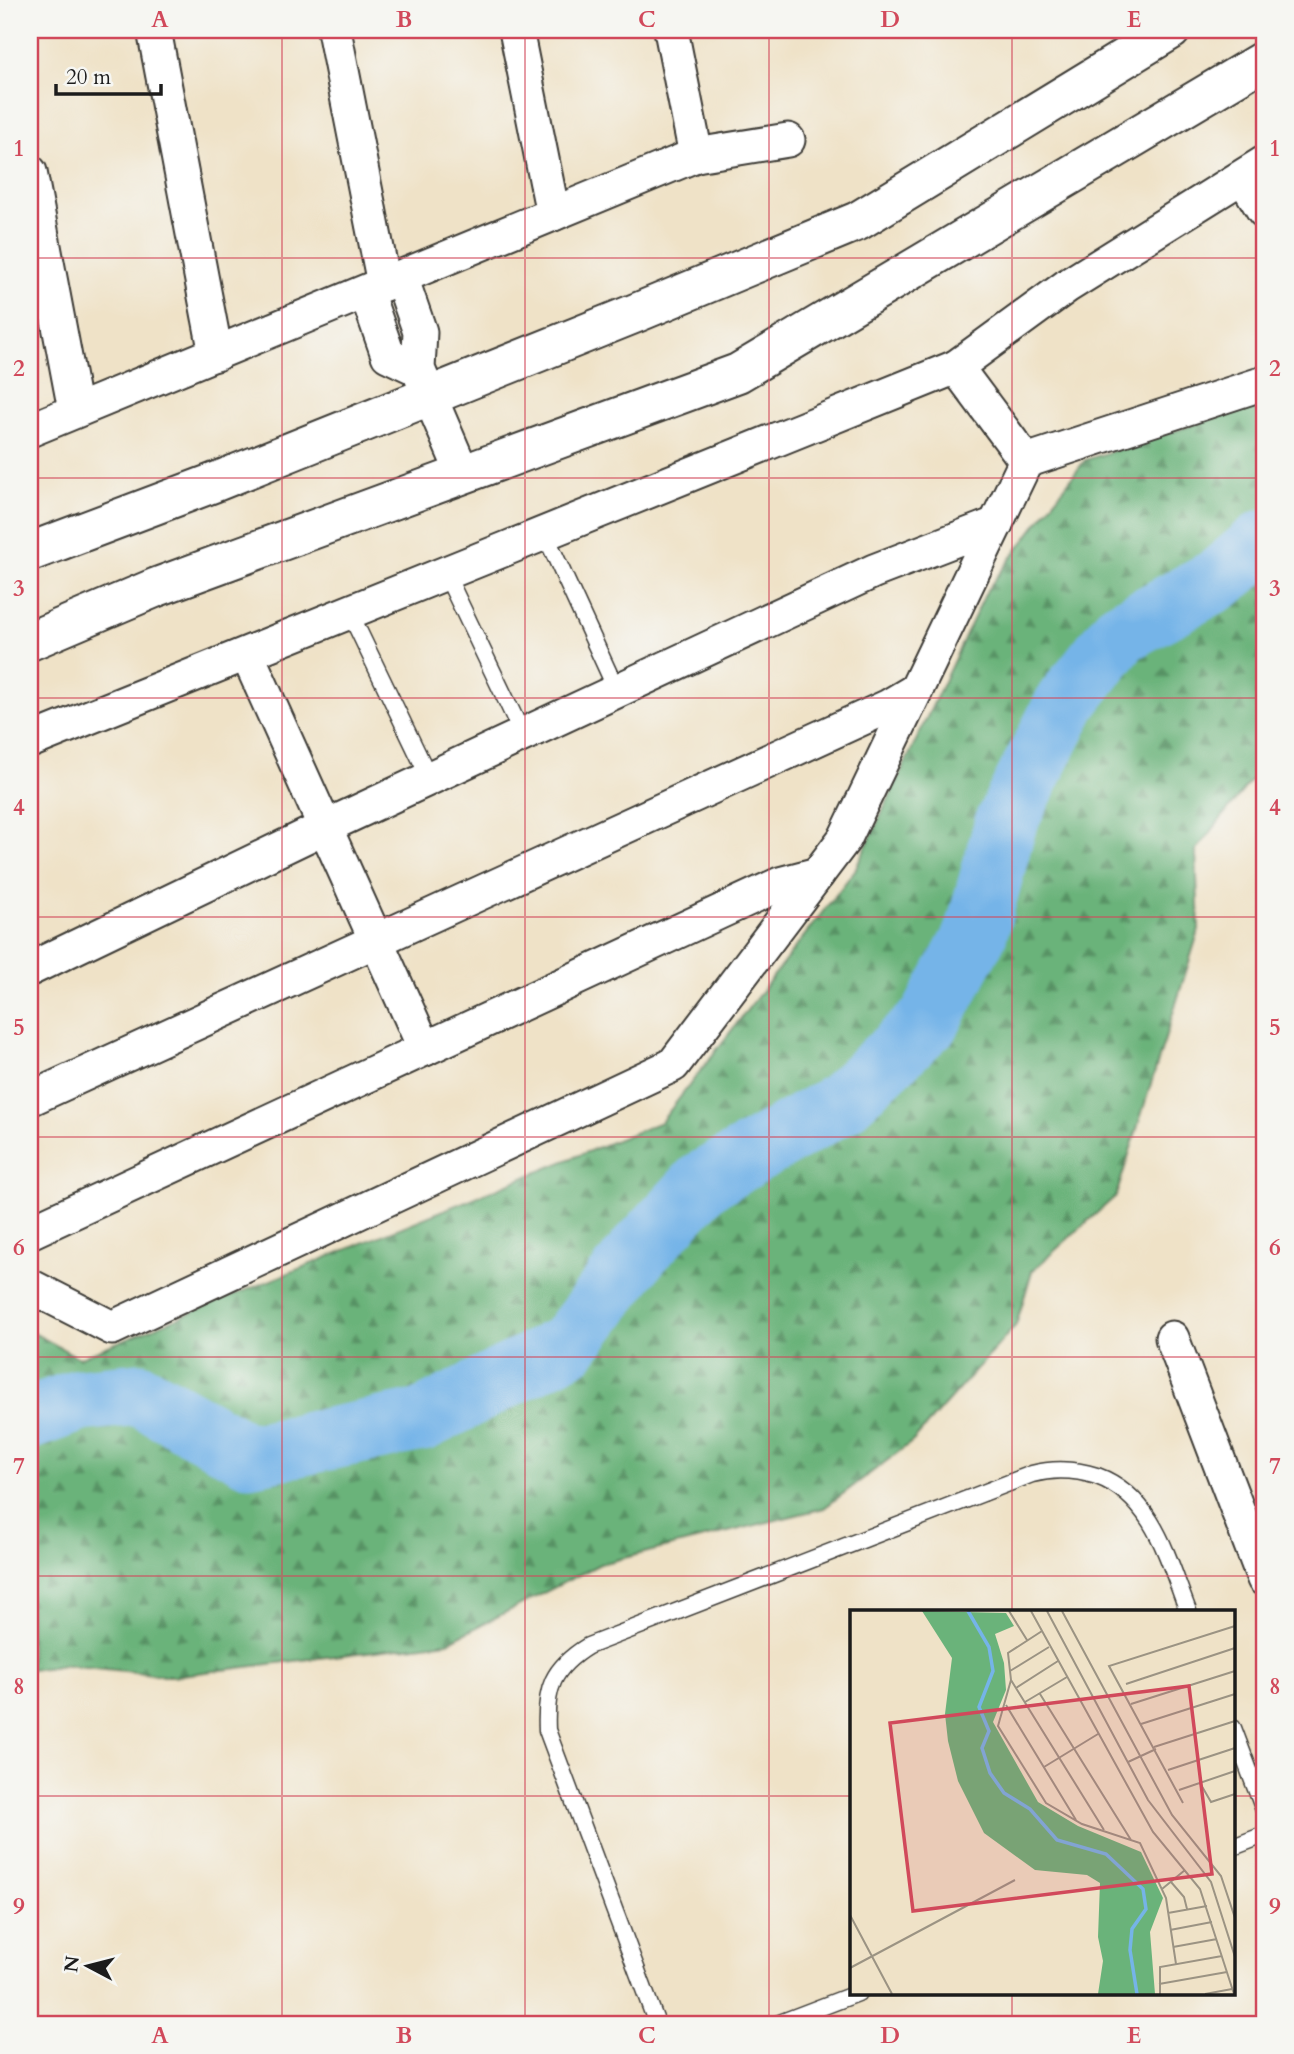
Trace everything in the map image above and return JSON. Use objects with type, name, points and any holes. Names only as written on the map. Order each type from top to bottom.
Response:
[{"type":"street","points":[[154,30],[216,354]]},
{"type":"street","points":[[334,30],[383,284],[388,355],[423,383],[463,474]]},
{"type":"street","points":[[516,30],[553,214]]},
{"type":"street","points":[[671,30],[696,155]]},
{"type":"street","points":[[30,552],[213,482],[423,383],[858,221],[1171,30]]},
{"type":"street","points":[[30,640],[157,587],[738,373],[1264,60]]},
{"type":"street","points":[[30,430],[696,155],[788,140]]},
{"type":"street","points":[[30,741],[956,367],[1067,286],[1253,170],[1264,211]]},
{"type":"street","points":[[30,172],[74,405]]},
{"type":"street","points":[[956,367],[1026,461]]},
{"type":"street","points":[[30,1286],[112,1328],[673,1065],[845,838],[1026,461],[1264,383]]},
{"type":"street","points":[[30,969],[324,827],[874,570],[996,524]]},
{"type":"street","points":[[247,654],[425,1049]]},
{"type":"street","points":[[30,1099],[877,712],[916,690]]},
{"type":"street","points":[[30,1232],[780,884],[818,874]]},
{"type":"street","points":[[1172,1338],[1264,1578]]},
{"type":"lane","points":[[545,534],[617,691]]},
{"type":"lane","points":[[446,574],[520,729]]},
{"type":"lane","points":[[350,613],[426,771]]},
{"type":"lane","points":[[657,2024],[548,1730],[547,1698],[551,1683],[566,1662],[577,1653],[588,1646],[1032,1474],[1060,1470],[1088,1473],[1102,1478],[1139,1504],[1159,1536],[1188,1610]]},
{"type":"lane","points":[[1234,1731],[1264,1810]]},
{"type":"lane","points":[[1234,1847],[1264,1835]]},
{"type":"lane","points":[[777,2024],[855,1994]]},
{"type":"green space","points":[[1264,402],[1264,766],[1196,851],[1199,930],[1116,1196],[1032,1271],[1016,1325],[913,1441],[824,1508],[600,1564],[448,1642],[173,1676],[66,1665],[30,1670],[30,1331],[79,1358],[661,1122],[855,870],[987,590],[1085,460]]},
{"type":"waterway","points":[[30,1418],[80,1400],[139,1394],[249,1455],[422,1420],[568,1345],[637,1254],[703,1182],[841,1103],[930,1020],[976,933],[1006,822],[1067,701],[1120,633],[1219,579],[1264,541]]}]
